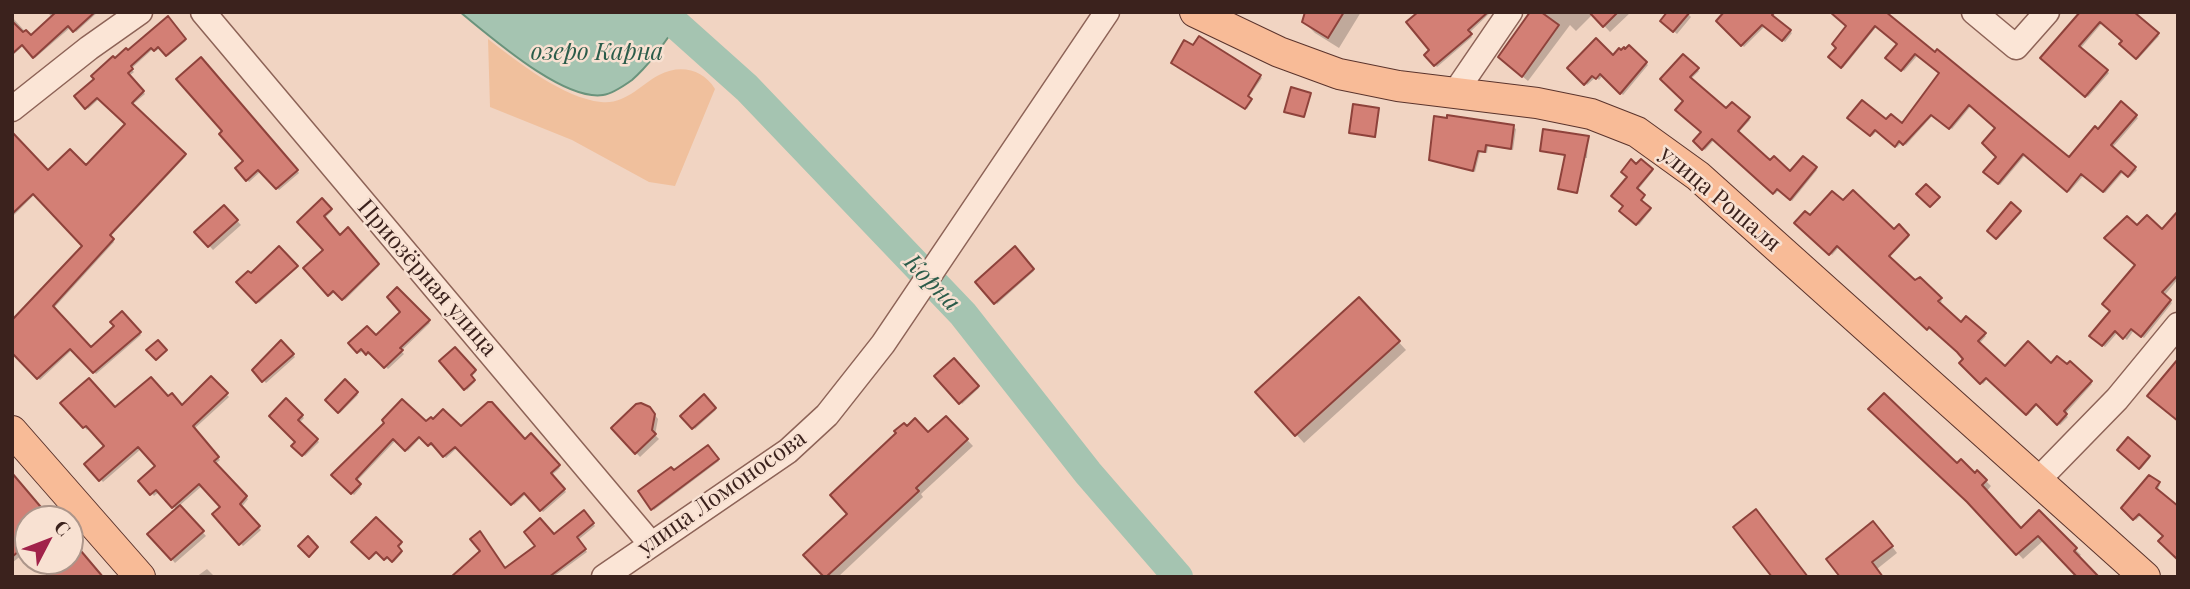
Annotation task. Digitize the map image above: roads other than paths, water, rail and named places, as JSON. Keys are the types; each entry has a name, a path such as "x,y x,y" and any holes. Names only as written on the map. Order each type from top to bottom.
{"main road":[{"name":"улица Рошаля","path":"1195,12 1279,52 1339,74 1454,94 1564,107 1616,122 1655,144 1698,176 2145,577"},
{"path":"12,431 140,577"}],"street":[{"path":"12,109 140,12"},
{"name":"Приозёрная улица","path":"203,12 651,544"},
{"name":"улица Ломоносова","path":"604,577 768,466 827,415 860,376 911,304 1107,12"},
{"path":"1454,94 1510,12"},
{"path":"1974,12 2016,47 2047,12"},
{"path":"2038,480 2116,400 2178,325"}],"water":[{"name":"озеро Карна","path":"460,12 686,12 640,73 622,87 603,95 587,94 548,78 508,51"}],"waterway":[{"name":"Корна","path":"662,12 747,88 963,314 1088,473 1178,577"}]}
